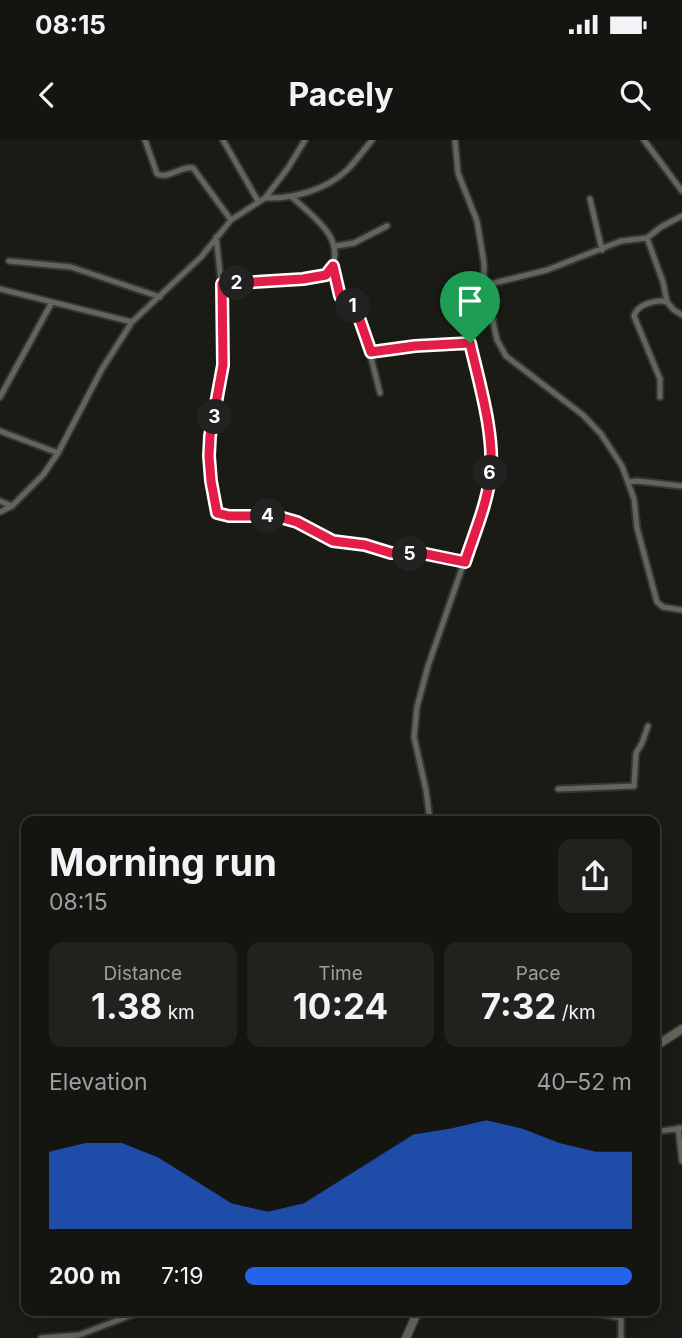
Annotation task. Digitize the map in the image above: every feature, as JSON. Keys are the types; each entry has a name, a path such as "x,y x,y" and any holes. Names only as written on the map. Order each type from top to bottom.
{"street":[{"path":"145,140 157,174 166,176 186,167 193,169 230,220"},
{"path":"223,140 261,200"},
{"path":"0,512 12,506 43,475 58,453 102,369 132,322 201,257 230,220 261,200 288,168 305,140"},
{"path":"261,200 292,197 339,177 372,140"},
{"path":"455,140 458,173 480,234 485,282 497,340 506,356 571,404 601,434 617,457 634,499 637,528 657,602 663,607 682,610"},
{"path":"644,140 682,191"},
{"path":"292,197 329,233 336,246 333,266 340,296 356,309 371,352 380,393"},
{"path":"590,199 602,250"},
{"path":"485,282 547,270 621,242 647,237 682,216"},
{"path":"336,246 354,243 387,226"},
{"path":"216,237 222,284 223,365 209,456 217,513 229,516 276,516 297,522 333,541 365,545 391,553 421,553 465,562"},
{"path":"647,237 667,302 682,315"},
{"path":"9,261 71,267 160,297"},
{"path":"222,284 303,279 326,275 333,266"},
{"path":"429,816 414,725 428,666 486,499 491,475 482,390 470,343 473,310 485,282"},
{"path":"0,289 132,322"},
{"path":"660,397 660,379 634,316 636,309 644,305 660,300 667,302"},
{"path":"0,397 51,302"},
{"path":"371,352 470,343"},
{"path":"0,431 58,453"},
{"path":"628,482 682,486"},
{"path":"0,501 12,506"},
{"path":"558,789 634,786 636,753 648,726"},
{"path":"660,1042 682,1029"},
{"path":"660,1131 680,1128 682,1161"},
{"path":"41,1338 79,1335 129,1316"},
{"path":"406,1338 416,1316"},
{"path":"611,1316 621,1318 621,1338"}],"route":[{"path":"333,266 340,296 356,309 361,318 371,352 470,343 482,390 491,475 465,562 421,553 391,553 380,548 333,541 297,522 276,516 229,516 217,513 209,456 211,427 223,365 222,284 303,279 326,275 333,266"}]}
